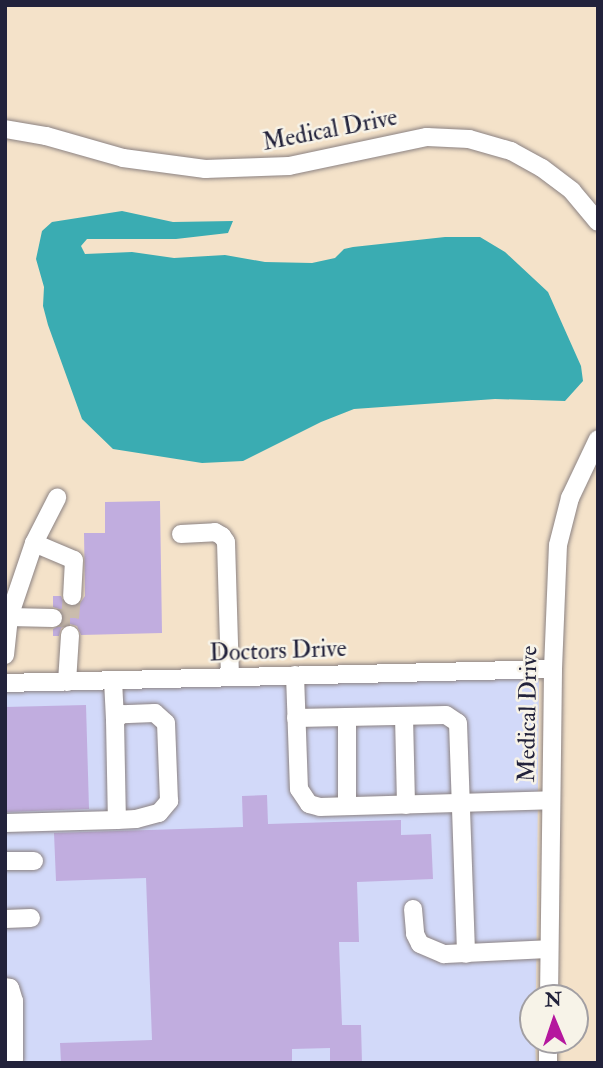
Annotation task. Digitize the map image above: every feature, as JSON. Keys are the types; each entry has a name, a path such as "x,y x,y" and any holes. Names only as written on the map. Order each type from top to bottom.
{"street":[{"name":"Medical Drive","path":"5,128 46,136 123,158 205,169 289,166 418,138 468,139 511,151 542,168 572,191 598,222"},
{"name":"Medical Drive","path":"549,984 553,669 558,545 570,498 598,439"},
{"path":"5,656 9,617 34,543 57,498"},
{"path":"181,534 215,532 226,542 230,677"},
{"path":"34,543 74,560 72,596"},
{"path":"9,617 53,618"},
{"path":"67,682 70,635"},
{"name":"Doctors Drive","path":"5,682 553,669"},
{"path":"295,675 299,789 302,798 309,804 320,807 551,800"},
{"path":"113,680 117,820"},
{"path":"5,824 136,819 159,813 169,801 166,723 155,713 122,713 115,720"},
{"path":"296,718 446,715 458,723 466,954"},
{"path":"404,716 406,804"},
{"path":"347,717 347,806"},
{"path":"5,861 34,860"},
{"path":"413,909 415,934 420,944 444,954 549,949"},
{"path":"5,919 31,918"},
{"path":"5,986 10,988 14,1001 14,1060"}],"shaded area":[{"path":"539,677 536,984 519,984 519,1054 536,1054 536,1063 5,1063 5,691"}],"water":[{"path":"122,211 173,222 233,221 228,233 176,239 87,239 81,246 85,254 132,252 174,258 225,255 265,262 312,263 335,258 344,249 353,247 445,237 480,237 505,252 548,292 581,366 583,381 565,401 495,399 354,409 321,422 243,461 202,463 113,449 82,419 48,325 43,306 44,287 36,259 42,231 52,222"}],"building":[{"path":"160,501 162,633 81,635 77,626 70,624 61,628 59,636 53,636 53,629 62,624 64,618 59,609 53,607 53,596 61,596 65,605 72,607 78,606 85,596 84,533 105,533 105,502"},
{"path":"86,705 89,809 5,812 5,707"},
{"path":"267,795 268,824 401,820 401,835 431,834 433,879 357,882 359,942 339,942 342,1025 361,1025 362,1063 330,1063 330,1048 292,1049 292,1063 61,1063 60,1043 152,1040 146,878 56,881 54,833 243,827 242,796"}],"tunnel":[{"path":"53,618 70,618 72,596"}]}
